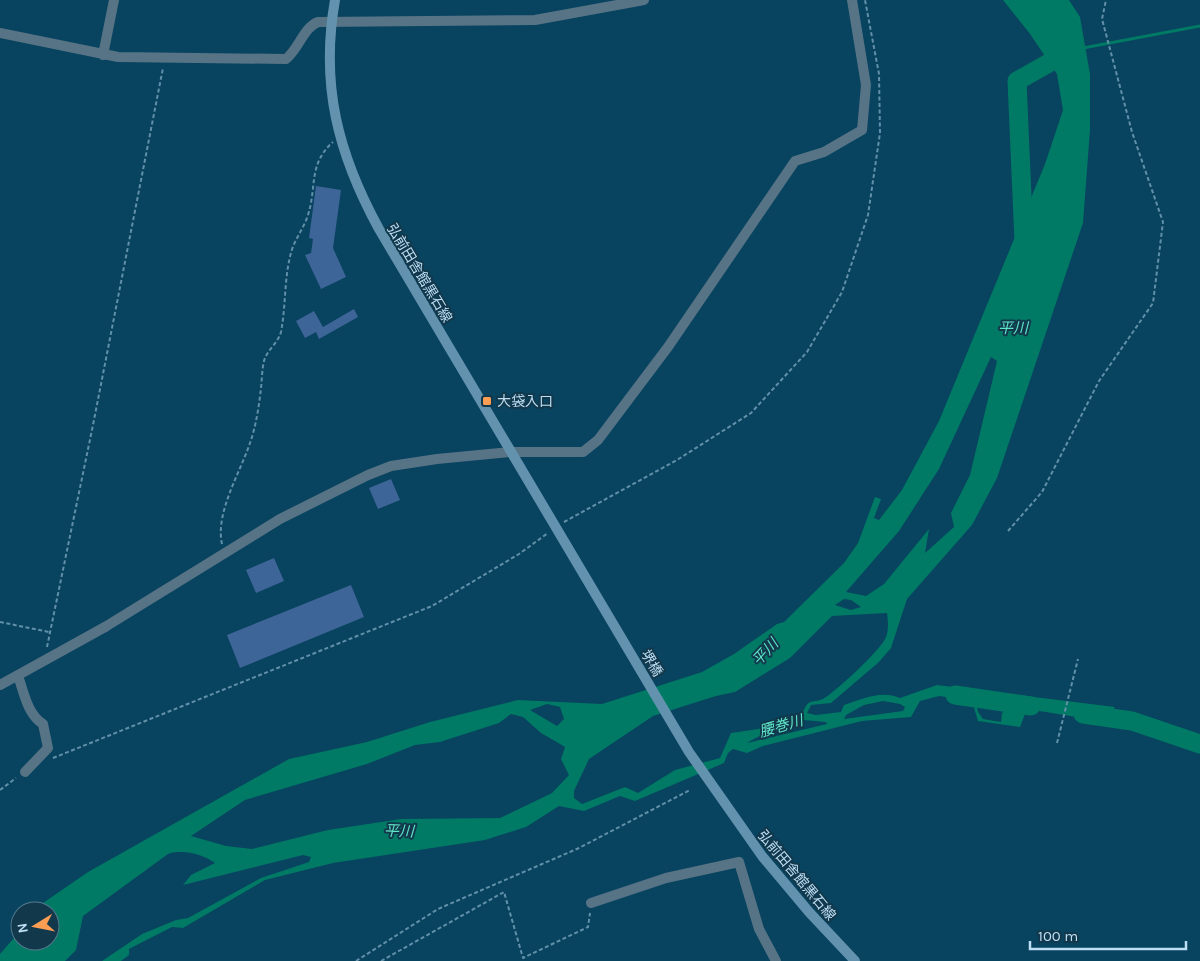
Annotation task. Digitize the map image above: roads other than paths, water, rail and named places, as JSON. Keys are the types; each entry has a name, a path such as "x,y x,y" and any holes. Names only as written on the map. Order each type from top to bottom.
{"main road":[{"name":"弘前田舎館黒石線","path":"335,0 331,22 330,72 340,136 347,162 359,192 378,229 558,531"},
{"name":"堺橋","path":"558,531 689,752 724,803"},
{"name":"弘前田舎館黒石線","path":"724,803 762,856 809,912 854,961"}],"street":[{"path":"103,55 114,0"},
{"path":"0,33 103,55 286,59 295,53 311,25 331,22 535,20 644,0"},
{"path":"0,685 18,676 44,658 105,627 280,519 368,475 391,466 512,452 583,452 598,440 668,346 795,161 824,152 862,130 866,85 852,0"},
{"path":"18,676 30,711 36,720 43,724 48,748 25,772"},
{"path":"590,903 666,878 739,862 760,929 776,961"}],"water":[{"path":"1003,0 1069,0 1080,17 1090,74 1090,130 1083,223 997,478 972,525 907,599 891,648 879,662 831,703 811,705 807,713 816,715 841,712 844,705 865,698 886,695 900,698 937,685 1115,707 1102,726 1089,719 1027,709 1020,727 978,721 972,701 939,696 920,701 911,717 862,721 763,746 747,753 733,749 728,753 724,763 635,801 620,796 584,811 559,806 526,827 485,840 333,863 265,880 183,928 172,927 129,949 129,955 121,961 102,961 142,934 176,920 188,918 261,878 309,862 311,857 303,855 183,885 191,875 215,863 205,857 192,853 168,854 83,916 76,950 65,961 0,961 0,954 10,942 10,951 60,951 60,901 46,901 88,872 289,759 367,742 430,722 518,700 602,704 702,672 734,654 777,624 784,622 844,563 858,543 875,497 881,499 874,518 879,520 902,490 939,421 1045,164 1063,110 1057,74 1030,34","holes":["991,357 997,361 970,475 951,513 954,527 925,553 929,529 884,584 866,596 846,592 899,531 939,469","844,599 851,600 861,607 851,610 835,605","887,613 887,634 883,643 859,669 832,693 821,700 806,705 801,717 758,729 731,733 720,758 675,770 638,793 625,787 582,804 574,798 574,791 589,759 653,716 735,692 790,658 832,616","983,696 1006,699 1010,706 1002,713 1001,722 983,719 978,712 976,702","883,701 900,704 905,707 903,711 844,719 846,715 864,705","547,704 560,707 564,719 557,726 530,710","511,714 523,717 541,733 565,747 561,759 569,775 552,793 500,818 401,819 328,830 252,849 226,846 191,836 245,800 367,764 415,745 440,742 499,723","803,720 826,722 827,724 747,743 760,736"]}],"waterway":[{"path":"1083,48 1200,26"},
{"name":"平川","path":"1024,242 1017,81 1070,51"},
{"name":"腰巻川","path":"955,695 1031,706"},
{"name":"腰巻川","path":"1083,714 1132,721 1200,744"}],"place":[{"name":"大袋入口","path":"487,401"}]}
